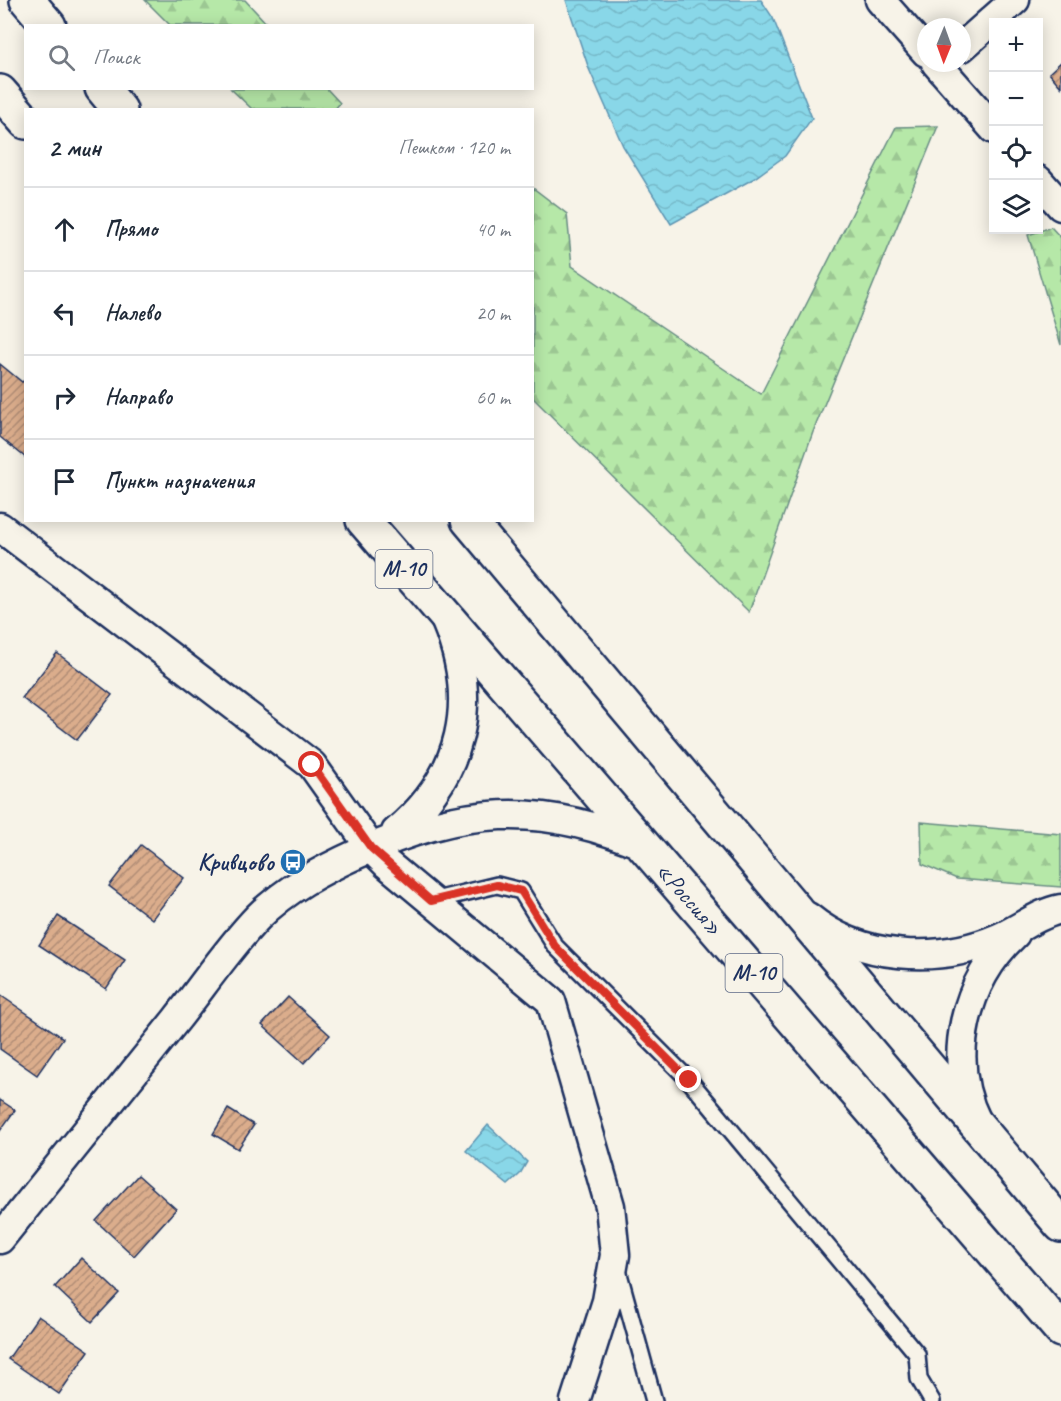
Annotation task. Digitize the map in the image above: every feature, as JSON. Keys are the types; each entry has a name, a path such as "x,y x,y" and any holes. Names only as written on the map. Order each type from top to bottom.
{"highway":[{"path":"27,0 46,24"},
{"path":"104,90 118,108"},
{"path":"0,92 24,120"},
{"name":"«Россия»","path":"365,522 1061,1330"},
{"path":"470,522 1061,1225"}],"street":[{"path":"880,0 917,40"},
{"path":"971,38 1015,0"},
{"path":"945,72 990,126"},
{"path":"1043,186 1061,206"},
{"path":"0,527 312,765 371,848 551,1001 610,1206 615,1255 607,1301 575,1401"},
{"path":"371,848 394,834 426,803 446,772 456,748 462,722 463,677 455,642 445,617"},
{"path":"0,1239 259,916 316,873 415,830 451,820 508,814 564,819 601,829 645,846"},
{"path":"793,904 812,920 847,940 878,950 903,954 951,953 983,944 1021,928 1050,911 1061,909"},
{"path":"983,1134 966,1092 962,1047 964,1024 970,1002 984,971 1004,944 1021,928"}],"lane":[{"path":"431,901 497,885 521,891 555,946 689,1080 917,1354 919,1379 932,1401"},
{"path":"615,1255 624,1299 654,1401"}],"green space":[{"path":"145,0 245,0 267,24 169,24"},
{"path":"232,90 328,90 340,103 336,108 251,108"},
{"path":"938,126 813,432 749,612 534,399 534,189 567,214 572,266 761,394 896,127"},
{"path":"1051,227 1061,238 1061,345 1028,235 1043,234 1043,230"},
{"path":"921,822 1061,834 1061,887 957,879 922,864"}],"water":[{"path":"566,0 761,0 773,18 812,118 785,156 753,179 671,224 623,146 589,69"},
{"path":"488,1125 527,1162 520,1174 508,1185 466,1151"}],"building":[{"path":"1061,62 1061,87 1049,73"},
{"path":"0,364 22,382 24,380 24,456 0,437"},
{"path":"57,653 112,695 77,740 22,698"},
{"path":"141,845 184,878 152,919 109,886"},
{"path":"58,916 125,960 106,989 39,945"},
{"path":"0,995 63,1038 37,1075 0,1049"},
{"path":"288,997 330,1035 304,1063 262,1025"},
{"path":"0,1100 15,1110 0,1131"},
{"path":"228,1109 254,1125 238,1149 213,1134"},
{"path":"138,1175 176,1209 134,1256 96,1221"},
{"path":"81,1258 119,1293 92,1322 55,1287"},
{"path":"38,1316 89,1351 59,1394 8,1359"}],"place":[{"name":"Кривцово","path":"293,862"}],"route":[{"path":"312,765 371,848 431,901 497,885 521,891 555,946 689,1080"}]}
